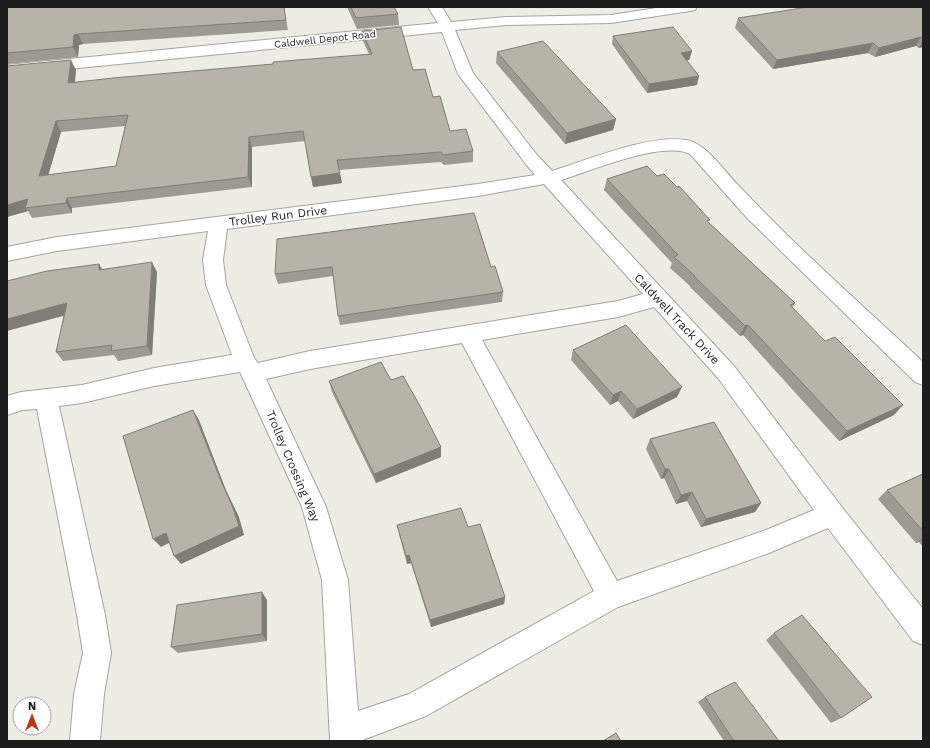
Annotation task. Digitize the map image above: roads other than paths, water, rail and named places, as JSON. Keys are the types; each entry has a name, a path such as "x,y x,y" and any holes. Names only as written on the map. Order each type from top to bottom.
{"street":[{"name":"Caldwell Track Drive","path":"435,7 447,26 456,53 466,74 528,155 726,372 832,514 923,630"},
{"name":"Caldwell Depot Road","path":"7,70 506,21 611,19 690,7"},
{"name":"Trolley Run Drive","path":"7,254 57,244 478,190 548,178 646,147 671,144 686,145 696,150 755,215 923,376"},
{"name":"Trolley Crossing Way","path":"218,224 213,260 216,285 249,367 314,508 335,580 343,738"},
{"path":"7,406 21,401 82,394 154,378 310,360 468,334 618,309 658,298"},
{"path":"468,334 611,596"},
{"path":"46,398 91,615 97,653 89,694 85,741"},
{"path":"343,738 416,706 611,596 769,541 832,514"}]}
